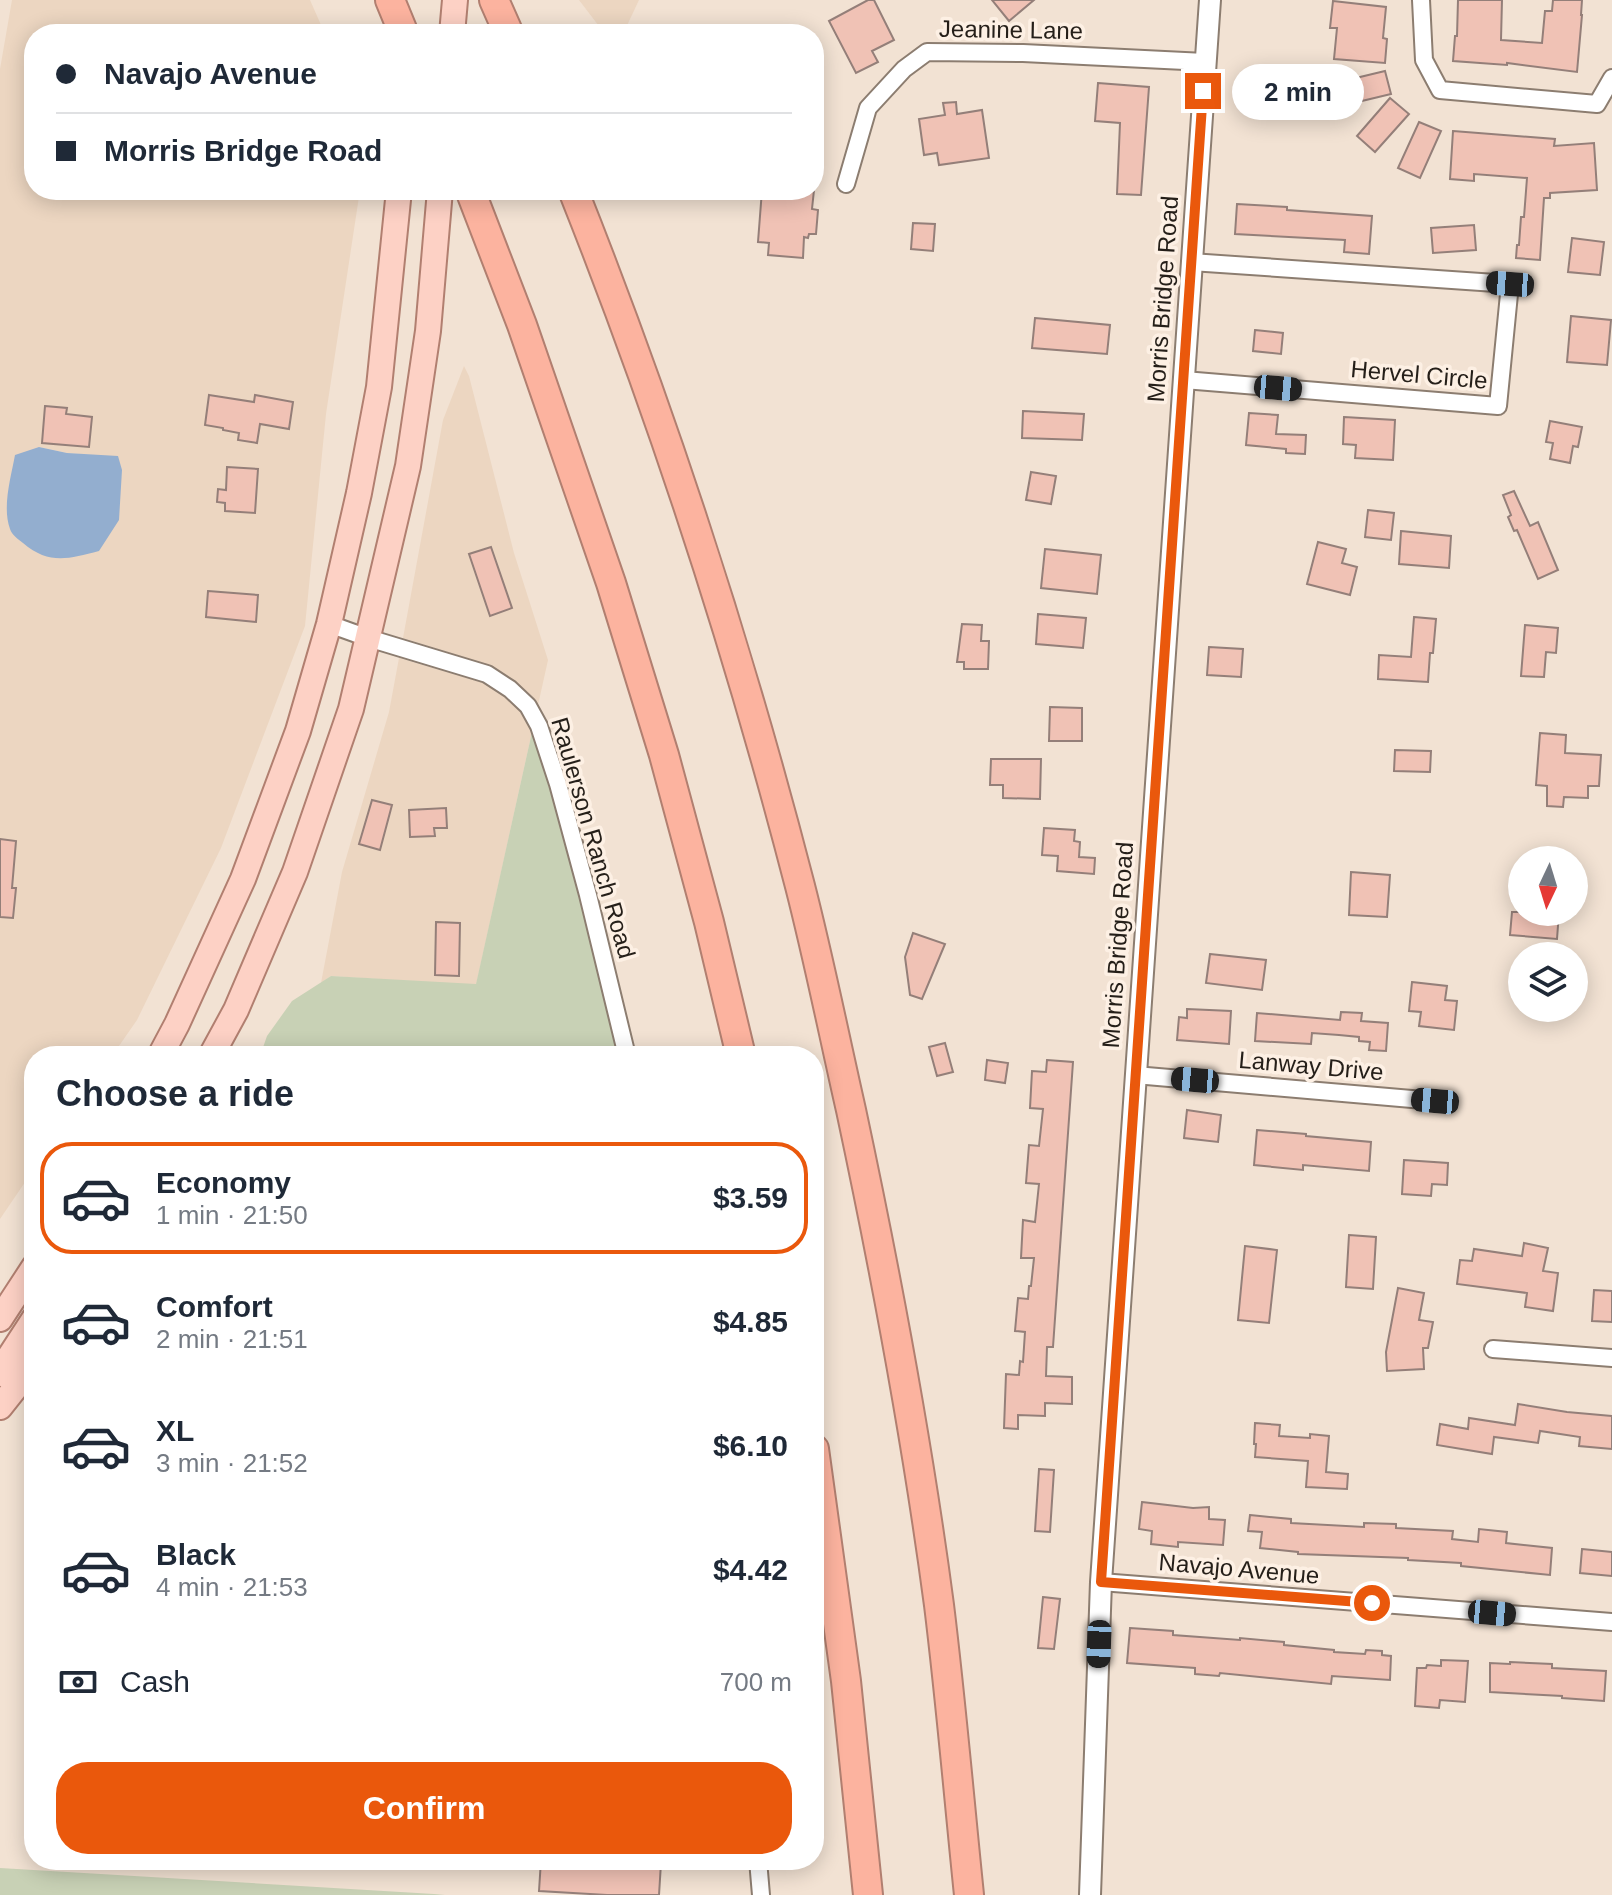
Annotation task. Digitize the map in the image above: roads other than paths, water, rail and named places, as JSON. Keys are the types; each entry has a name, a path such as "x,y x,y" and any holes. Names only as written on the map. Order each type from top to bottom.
{"highway":[{"path":"390,0 401,24"},
{"path":"494,0 505,24"},
{"path":"474,200 502,271 606,569 664,755 739,1046"},
{"path":"577,200 705,559 800,887 836,1041 878,1235 920,1476 938,1604 969,1895"},
{"path":"824,1522 846,1681 868,1895"}],"main road":[{"path":"405,24 406,0"},
{"path":"453,24 455,0"},
{"path":"165,1046 243,879 298,731 329,624 375,412 398,200"},
{"path":"216,1046 236,1010 295,872 351,709 408,466 418,410 430,316 439,200"},
{"path":"0,1319 24,1282"},
{"path":"19,1383 7,1376 6,1362 24,1334"},
{"path":"0,1407 24,1375"}],"street":[{"name":"Morris Bridge Road","path":"1090,1895 1101,1582 1210,0"},
{"path":"1421,0 1424,60 1440,90 1597,104 1612,78"},
{"name":"Jeanine Lane","path":"846,184 868,108 904,69 927,52 1035,53 1205,62"},
{"name":"Hervel Circle","path":"1184,380 1498,406 1510,284 1191,262"},
{"name":"Raulerson Ranch Road","path":"329,624 487,674 528,706 539,726 558,784 625,1046"},
{"name":"Lanway Drive","path":"1135,1075 1435,1101"},
{"path":"1493,1349 1612,1358"},
{"name":"Navajo Avenue","path":"1101,1582 1612,1622"},
{"path":"759,1870 761,1895"}],"water":[{"path":"39,447 67,453 118,456 122,470 119,520 99,551 68,558 41,555 11,531 7,502 15,455"}]}
